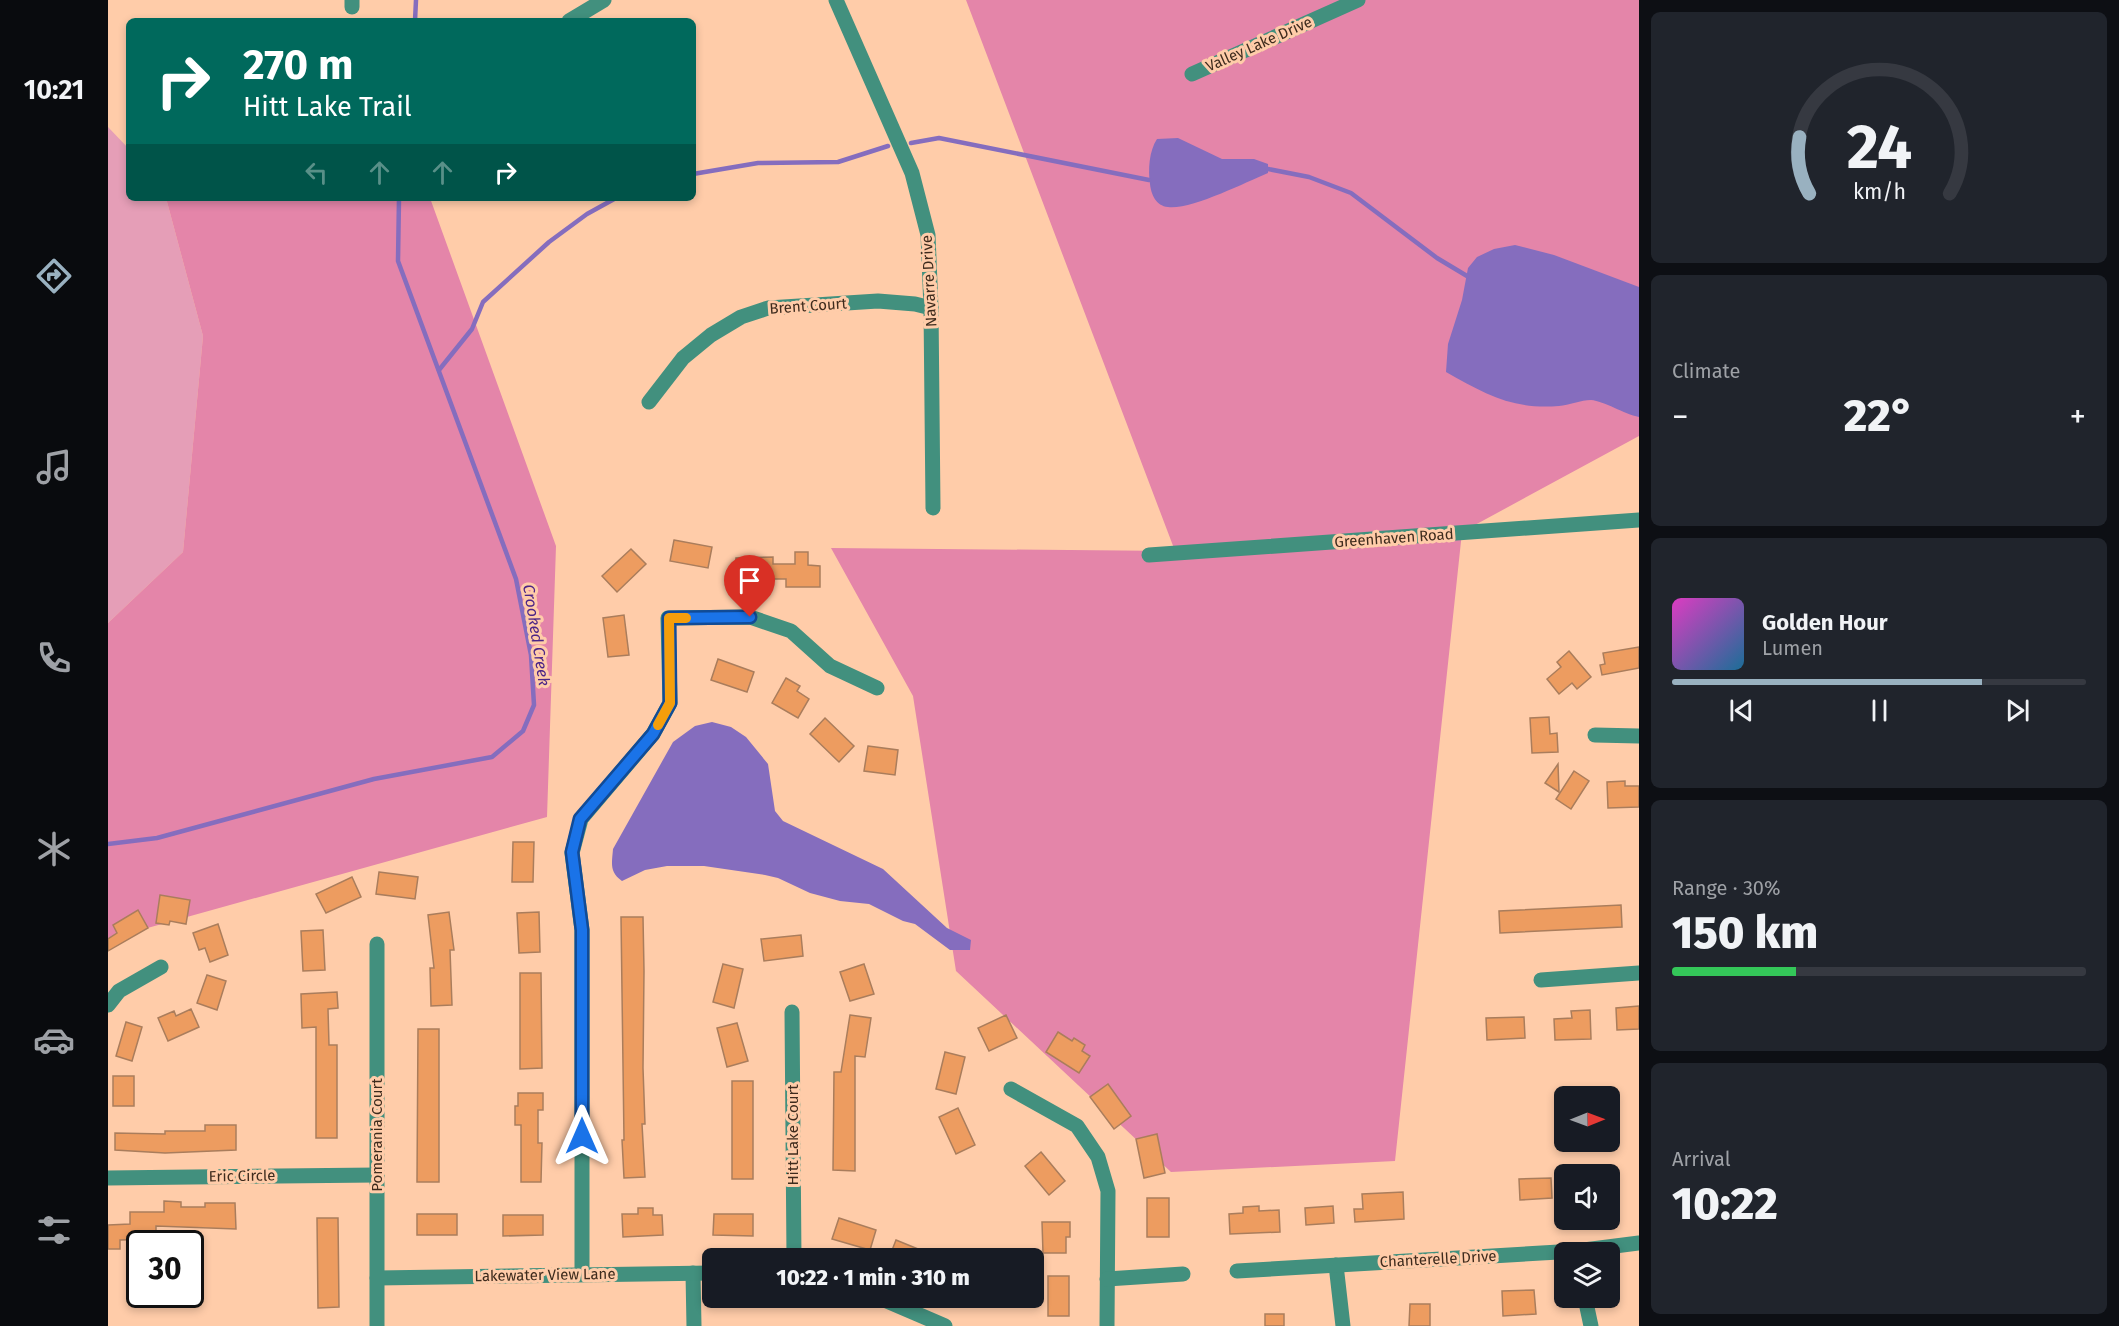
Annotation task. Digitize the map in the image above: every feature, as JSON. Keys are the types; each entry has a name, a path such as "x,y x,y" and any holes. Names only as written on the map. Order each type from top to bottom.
{"street":[{"path":"574,18 604,0"},
{"name":"Navarre Drive","path":"836,0 912,173 928,235 933,508"},
{"name":"Valley Lake Drive","path":"1192,74 1358,0"},
{"name":"Brent Court","path":"649,402 683,358 711,335 741,317 768,308 878,301 915,304 931,308"},
{"name":"Greenhaven Road","path":"1149,555 1639,520"},
{"path":"582,1274 582,930 572,852 580,819 653,734 670,703 669,618 750,617 760,620 791,631 830,666 876,688"},
{"path":"1595,735 1639,736"},
{"name":"Pomerania Court","path":"377,944 377,1326"},
{"path":"108,1005 119,991 161,967"},
{"path":"1540,980 1639,973"},
{"name":"Hitt Lake Court","path":"792,1012 794,1248"},
{"path":"1011,1089 1077,1126 1098,1157 1108,1191 1107,1326"},
{"name":"Eric Circle","path":"108,1178 377,1175"},
{"name":"Chanterelle Drive","path":"1620,1246 1639,1243"},
{"name":"Chanterelle Drive","path":"1237,1271 1554,1253"},
{"path":"1336,1265 1342,1326"},
{"path":"693,1273 694,1326"},
{"name":"Lakewater View Lane","path":"377,1278 702,1273"},
{"path":"1107,1279 1183,1274"},
{"path":"899,1308 925,1322 945,1326"},
{"path":"1588,1308 1591,1326"}],"shaded area":[{"path":"966,0 1639,0 1639,436 1462,532 1395,1161 1171,1172 956,971 913,696 831,548 1175,551"},
{"path":"108,127 126,146 126,201 167,201 203,336 183,552 108,623"},
{"path":"1178,138 1222,159 1254,159 1268,164 1268,173 1203,200 1178,207 1164,206 1157,202 1152,192 1149,173 1151,155 1157,139"},
{"path":"167,201 431,201 556,546 547,817 108,939 108,623 183,552 203,336"},
{"path":"1515,245 1554,255 1639,287 1639,417 1591,400 1543,407 1513,403 1474,387 1446,372 1448,344 1462,300 1468,268 1477,257 1494,249"},
{"path":"712,722 731,727 746,737 768,764 775,811 783,821 883,869 947,928 971,940 970,950 950,950 915,924 903,921 869,904 840,901 810,893 778,878 765,875 704,866 667,866 645,870 622,881 618,878 612,867 613,849 673,742 695,726"}],"building":[{"path":"674,540 712,547 708,568 670,561"},
{"path":"631,549 646,564 617,592 602,576"},
{"path":"795,552 808,552 808,565 820,566 820,587 786,587 786,579 735,579 736,558 773,557 773,564 795,564"},
{"path":"624,615 629,655 608,657 603,618"},
{"path":"1639,647 1639,668 1602,675 1600,665 1605,664 1603,653"},
{"path":"1569,651 1591,677 1577,689 1572,683 1559,694 1547,679 1561,667 1557,662"},
{"path":"718,659 754,672 747,692 711,680"},
{"path":"786,678 800,686 797,691 809,699 798,718 772,703"},
{"path":"1549,717 1550,734 1557,733 1558,752 1532,753 1530,718"},
{"path":"825,718 854,746 839,762 810,734"},
{"path":"868,746 898,750 895,775 864,771"},
{"path":"1558,764 1559,792 1545,783"},
{"path":"1574,771 1589,781 1571,809 1556,799"},
{"path":"1625,781 1625,786 1639,786 1639,807 1608,808 1607,782"},
{"path":"513,842 534,842 533,882 512,882"},
{"path":"379,872 418,877 415,899 376,894"},
{"path":"352,877 361,897 326,913 316,894"},
{"path":"160,895 190,900 186,924 170,921 169,925 156,923"},
{"path":"1621,905 1622,927 1500,933 1499,911"},
{"path":"138,910 148,928 108,951 108,939 117,933 113,925"},
{"path":"449,912 454,950 450,950 452,1005 431,1006 430,968 434,968 428,915"},
{"path":"539,912 540,952 519,953 517,913"},
{"path":"621,917 643,917 645,1124 642,1124 645,1177 624,1178"},
{"path":"218,924 228,955 210,962 205,948 199,950 193,933"},
{"path":"323,930 325,970 303,971 301,931"},
{"path":"801,935 803,956 764,961 761,939"},
{"path":"723,964 743,969 734,1008 713,1002"},
{"path":"864,964 874,994 850,1001 840,972"},
{"path":"520,973 541,973 542,1068 520,1069"},
{"path":"207,975 226,981 217,1010 197,1003"},
{"path":"337,992 338,1008 328,1009 329,1045 337,1045 337,1138 316,1138 316,1027 302,1028 301,994"},
{"path":"1639,1006 1639,1029 1617,1030 1616,1008"},
{"path":"191,1009 199,1027 168,1041 158,1018 174,1011 176,1016"},
{"path":"1590,1010 1591,1039 1555,1040 1554,1019 1572,1018 1571,1011"},
{"path":"850,1015 871,1018 865,1057 855,1056 855,1171 833,1170 834,1072 841,1072"},
{"path":"1006,1015 1017,1038 989,1051 978,1028"},
{"path":"1524,1017 1525,1038 1487,1040 1486,1018"},
{"path":"126,1022 142,1027 132,1061 116,1056"},
{"path":"737,1023 748,1061 727,1067 717,1028"},
{"path":"418,1029 439,1029 439,1182 417,1182"},
{"path":"1058,1032 1072,1041 1074,1038 1085,1045 1082,1051 1090,1056 1079,1073 1046,1052"},
{"path":"945,1052 965,1057 956,1094 936,1089"},
{"path":"113,1076 134,1076 134,1106 113,1106"},
{"path":"732,1081 753,1081 753,1179 732,1179"},
{"path":"1108,1084 1131,1116 1114,1129 1090,1097"},
{"path":"518,1093 543,1093 543,1110 538,1110 538,1143 542,1143 541,1182 521,1182 521,1125 515,1125"},
{"path":"958,1108 975,1145 956,1154 939,1117"},
{"path":"205,1125 236,1125 236,1150 165,1153 115,1150 115,1133 165,1134 165,1131 205,1131"},
{"path":"1157,1134 1165,1173 1144,1178 1136,1139"},
{"path":"1041,1152 1065,1181 1049,1195 1025,1166"},
{"path":"1551,1178 1552,1198 1520,1200 1519,1179"},
{"path":"1403,1192 1404,1219 1355,1222 1354,1209 1363,1209 1362,1194"},
{"path":"1147,1198 1169,1198 1169,1237 1147,1237"},
{"path":"164,1201 181,1202 181,1207 205,1207 205,1203 235,1203 236,1229 156,1226 156,1230 126,1230 126,1240 120,1240 120,1249 108,1249 108,1225 130,1224 130,1212 164,1212"},
{"path":"1259,1206 1259,1211 1279,1210 1280,1232 1230,1234 1229,1214 1243,1213 1243,1207"},
{"path":"1333,1206 1334,1223 1306,1225 1305,1208"},
{"path":"638,1208 653,1208 653,1215 662,1215 663,1235 623,1237 622,1214 638,1214"},
{"path":"417,1214 457,1214 457,1235 417,1235"},
{"path":"714,1214 753,1214 753,1236 713,1235"},
{"path":"503,1215 543,1215 543,1235 503,1236"},
{"path":"317,1218 338,1218 339,1307 318,1308"},
{"path":"839,1218 876,1230 871,1248 832,1239"},
{"path":"1042,1222 1070,1222 1070,1237 1066,1237 1066,1253 1044,1253"},
{"path":"896,1240 916,1248 893,1248"},
{"path":"1048,1276 1069,1276 1069,1316 1048,1316"},
{"path":"1534,1290 1536,1314 1503,1316 1502,1291"},
{"path":"1410,1304 1430,1304 1430,1326 1409,1326"},
{"path":"1265,1314 1284,1314 1284,1326 1265,1326"}],"waterway":[{"name":"Crooked Creek","path":"415,18 416,0"},
{"path":"911,143 939,138 1149,180"},
{"path":"696,173 758,163 838,162 888,146"},
{"path":"1268,169 1309,177 1351,193 1437,258 1467,276"},
{"name":"Crooked Creek","path":"108,844 157,838 374,779 492,757 523,731 534,705 531,655 516,579 398,261 399,201"},
{"path":"439,370 472,329 483,302 549,242 587,214 611,201"}],"slow traffic":[{"path":"658,725 670,703 669,618 686,618"}],"route":[{"path":"582,1136 582,930 572,852 580,819 653,734 670,703 669,618 750,617"}]}
